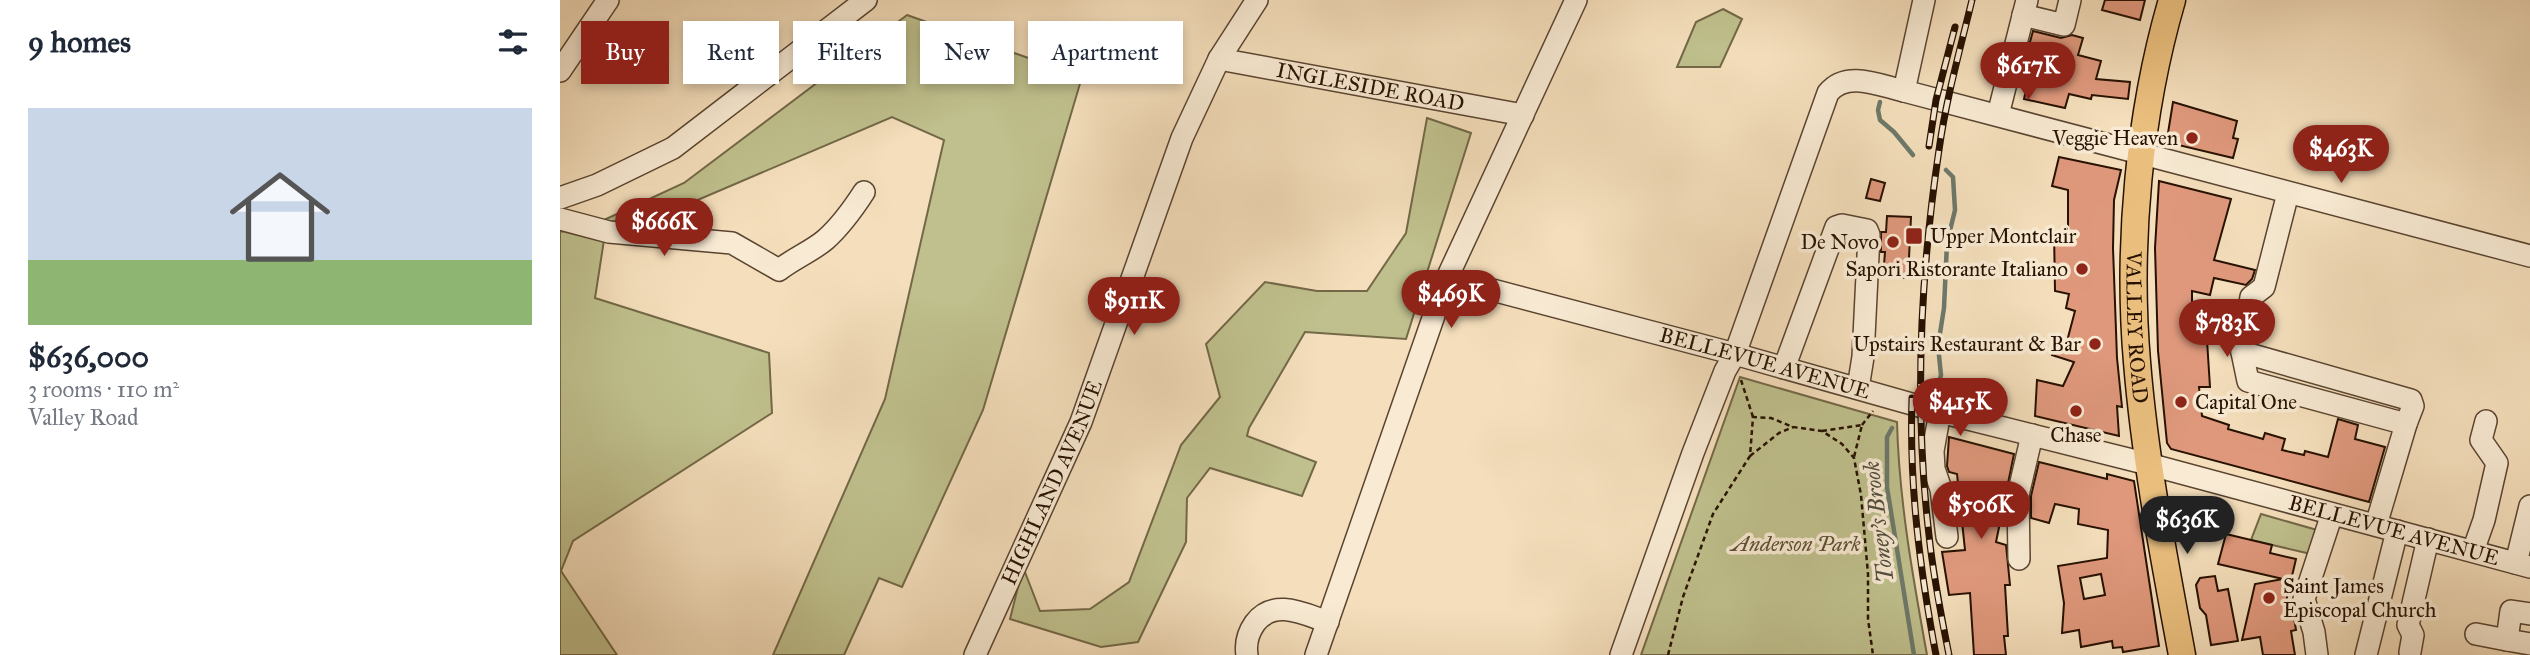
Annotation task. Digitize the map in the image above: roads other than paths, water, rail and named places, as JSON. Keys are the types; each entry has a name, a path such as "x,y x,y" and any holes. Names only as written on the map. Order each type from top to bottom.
{"main road":[{"name":"VALLEY ROAD","path":"2172,0 2159,47 2141,155 2135,262 2137,360 2148,464 2182,655"}],"street":[{"path":"560,71 608,0"},
{"path":"560,198 597,185 673,148 866,0"},
{"name":"HIGHLAND AVENUE","path":"975,655 1082,422 1182,138 1219,58 1257,0"},
{"path":"1316,655 1447,278 1576,0"},
{"path":"1904,91 1924,0"},
{"path":"1998,116 2025,8 2064,25 2070,0"},
{"name":"INGLESIDE ROAD","path":"1219,58 1522,115"},
{"path":"1621,655 1828,93 1834,85 1843,80 1859,80 1904,91 2530,257"},
{"path":"560,219 609,232 732,243 779,270 824,241 848,215 864,192"},
{"path":"2288,193 2264,287 2251,297 2242,352 2248,381 2406,424 2376,525"},
{"path":"1784,368 1836,227 1842,225 1867,230 1869,235 1863,357 1858,388"},
{"name":"BELLEVUE AVENUE","path":"1447,278 1730,363 1784,368 1940,412 2148,464 2523,565"},
{"path":"1940,412 1933,451 1934,469 1941,489 1947,537"},
{"path":"2473,551 2484,520 2497,463 2481,440 2486,421"},
{"path":"2019,559 2018,495 2032,435"},
{"path":"2523,565 2530,506"},
{"path":"2317,655 2314,632 2304,599 2332,514"},
{"path":"2366,655 2397,531"},
{"path":"2410,652 2413,635 2408,625 2428,539"},
{"path":"1247,655 1246,640 1251,629 1268,611 1277,608 1289,610 1328,622"},
{"path":"2507,640 2511,611 2530,614"},
{"path":"2476,634 2530,644"}],"waterway":[{"name":"Toney's Brook","path":"1880,102 1880,120 1913,155"},
{"name":"Toney's Brook","path":"1938,386 1941,375 1938,346 1944,308 1947,243 1955,210 1953,177 1946,170"},
{"name":"Toney's Brook","path":"1892,428 1887,437 1887,487 1914,655"}],"railway":[{"path":"1949,655 1933,565 1924,487 1921,342 1927,246 1939,150 1949,93 1972,0"},
{"path":"1929,146 1936,100 1955,27"},
{"path":"1912,398 1912,463 1917,527 1936,655"}],"place":[{"name":"Veggie Heaven","path":"2192,138"},
{"name":"Upper Montclair","path":"1914,236"},
{"name":"De Novo","path":"1893,242"},
{"name":"Sapori Ristorante Italiano","path":"2082,269"},
{"name":"Upstairs Restaurant & Bar","path":"2095,344"},
{"name":"Capital One","path":"2181,402"},
{"name":"Chase","path":"2076,411"},
{"name":"Saint James Episcopal Church","path":"2269,598"}],"park label":[{"name":"Anderson Park","path":"1796,544"}]}
